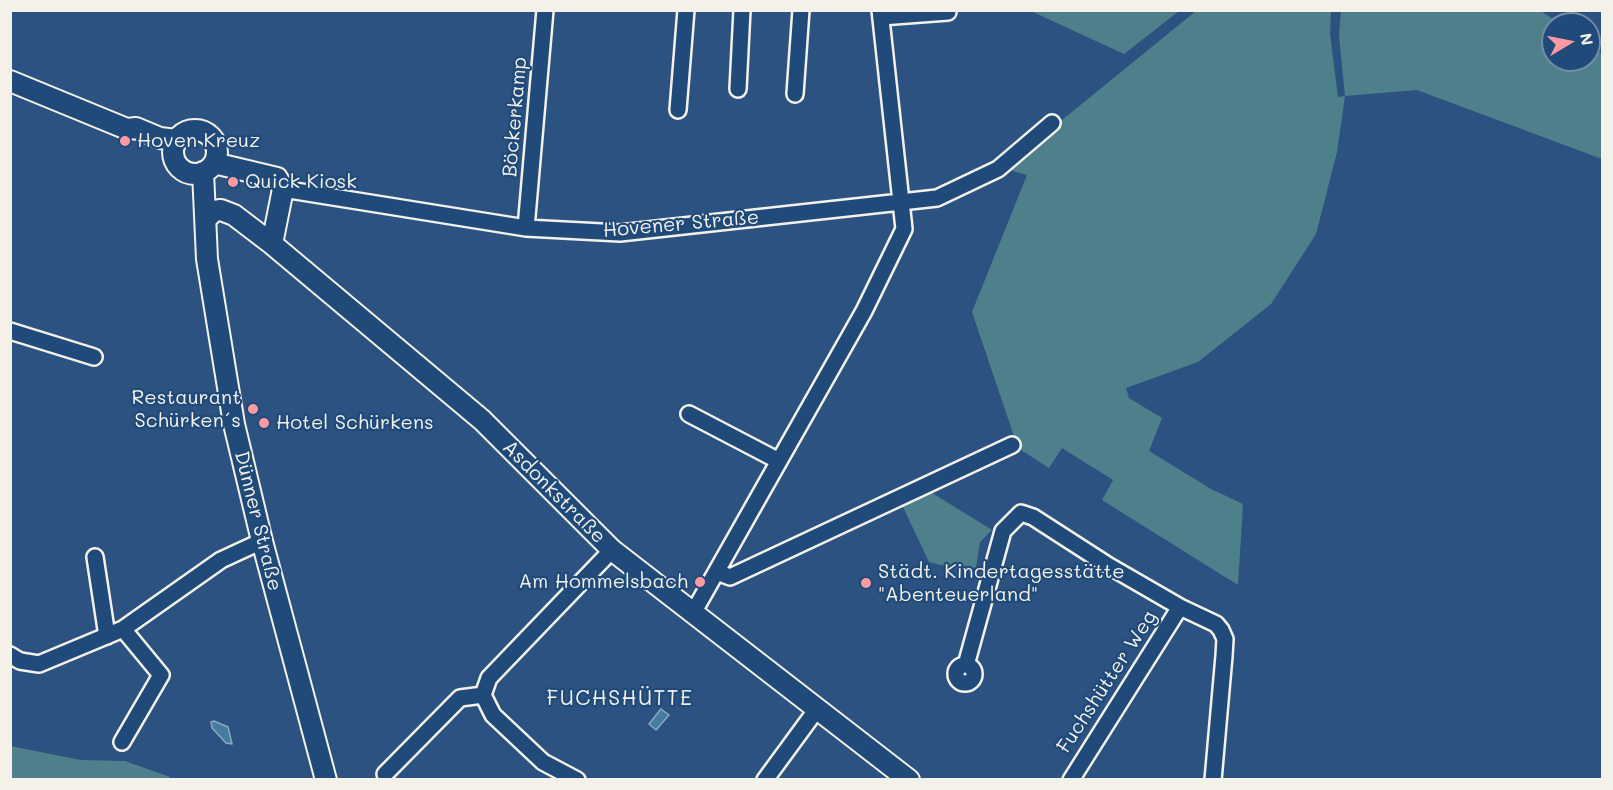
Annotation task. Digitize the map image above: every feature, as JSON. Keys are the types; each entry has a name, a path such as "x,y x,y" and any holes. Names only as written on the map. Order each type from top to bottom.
{"street":[{"name":"Böckerkamp","path":"526,228 545,10"},
{"path":"678,110 686,10"},
{"path":"738,89 742,10"},
{"path":"795,93 801,10"},
{"path":"693,612 864,311 904,229 881,14 948,12"},
{"path":"10,81 127,129 132,139 175,147"},
{"name":"Hovener Straße","path":"207,165 261,172 277,178 283,189 526,228 620,233 937,198 998,169 1052,123"},
{"path":"191,130 204,131 216,143 207,165 176,164 175,147 191,130"},
{"name":"Dünner Straße","path":"207,165 207,259 234,424 262,541 326,780"},
{"name":"Dünner Straße","path":"207,165 196,233 207,259"},
{"path":"272,244 283,189"},
{"name":"Asdonkstraße","path":"206,219 214,211 221,210 234,215 272,244 482,420 612,550 909,780"},
{"path":"10,331 94,357"},
{"path":"689,414 779,460"},
{"path":"717,572 730,577 1012,445"},
{"path":"966,664 1003,531 1021,513 1033,517 1179,607 1216,624 1224,639 1213,780"},
{"path":"10,655 21,661 39,664 123,629 221,560 262,541"},
{"path":"577,780 543,762 493,715 483,695 489,678 612,550"},
{"path":"95,557 107,636"},
{"name":"Fuchshütter Weg","path":"1071,780 1162,639 1179,607"},
{"path":"122,742 161,675 123,629"},
{"path":"386,774 460,698 483,695"},
{"path":"765,780 817,709"}],"green space":[{"path":"1031,11 1179,11 1124,54"},
{"path":"1196,11 1331,11 1330,34 1338,97 1345,96 1337,152 1316,234 1271,304 1198,362 1126,388 1129,398 1162,418 1149,451 1211,489 1243,504 1238,585 1102,500 1113,480 1062,448 1049,468 1018,448 972,312 1027,175 1003,168"},
{"path":"1341,11 1541,11 1541,72 1601,72 1602,54 1602,159 1417,90 1345,96 1339,35"},
{"path":"929,491 992,530 980,542 975,573 929,562 902,505"},
{"path":"10,746 81,760 125,761 170,777 169,779 11,779"}],"water":[{"path":"661,709 669,715 656,730 649,724"},
{"path":"214,721 228,727 232,744 226,743 212,728 211,722"}],"place":[{"name":"Hoven Kreuz","path":"125,141"},
{"name":"Quick Kiosk","path":"233,182"},
{"name":"Restaurant Schürken´s","path":"253,409"},
{"name":"Hotel Schürkens","path":"264,423"},
{"name":"Am Hommelsbach","path":"700,582"},
{"name":"Städt. Kindertagesstätte \"Abenteuerland\"","path":"866,583"}],"district":[{"name":"FUCHSHÜTTE","path":"620,699"}]}
